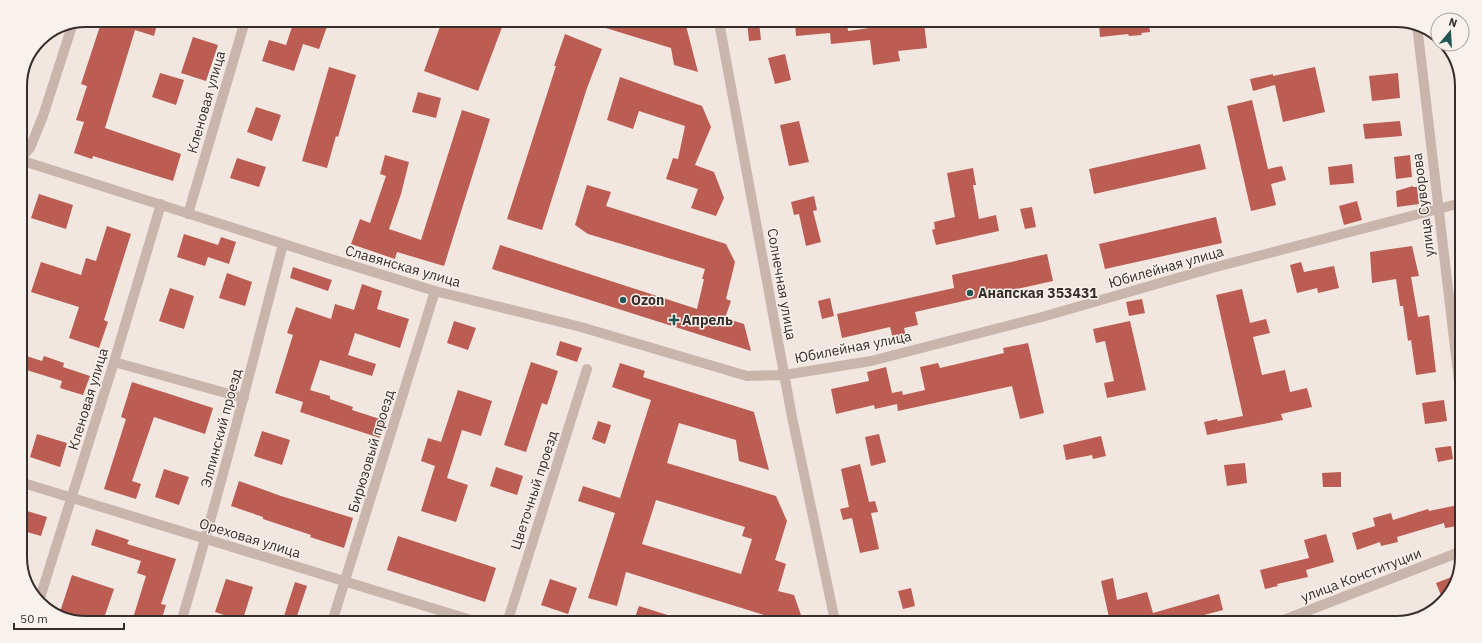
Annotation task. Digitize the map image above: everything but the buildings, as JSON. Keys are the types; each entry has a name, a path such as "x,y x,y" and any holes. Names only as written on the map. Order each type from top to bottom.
{"street":[{"name":"Кленовая улица","path":"188,214 243,27"},
{"name":"Солнечная улица","path":"720,27 784,375 834,616"},
{"path":"27,151 30,148 43,116 71,29"},
{"name":"улица Суворова","path":"1418,31 1455,349"},
{"name":"Славянская улица","path":"27,161 283,244 435,290 581,326 747,376 784,375"},
{"name":"Кленовая улица","path":"41,595 162,204"},
{"name":"Юбилейная улица","path":"784,375 871,361 1042,317 1212,268 1455,204"},
{"name":"Эллинский проезд","path":"183,616 206,539 283,244"},
{"name":"Бирюзовый проезд","path":"334,616 435,290"},
{"path":"114,362 244,398"},
{"name":"Цветочный проезд","path":"509,616 587,369"},
{"name":"Ореховая улица","path":"27,484 458,616"},
{"name":"улица Конституции","path":"1294,616 1455,554"}],"place":[{"name":"Анапская 353431","path":"970,293"},
{"name":"Ozon","path":"623,300"},
{"name":"Апрель","path":"674,320"}]}
